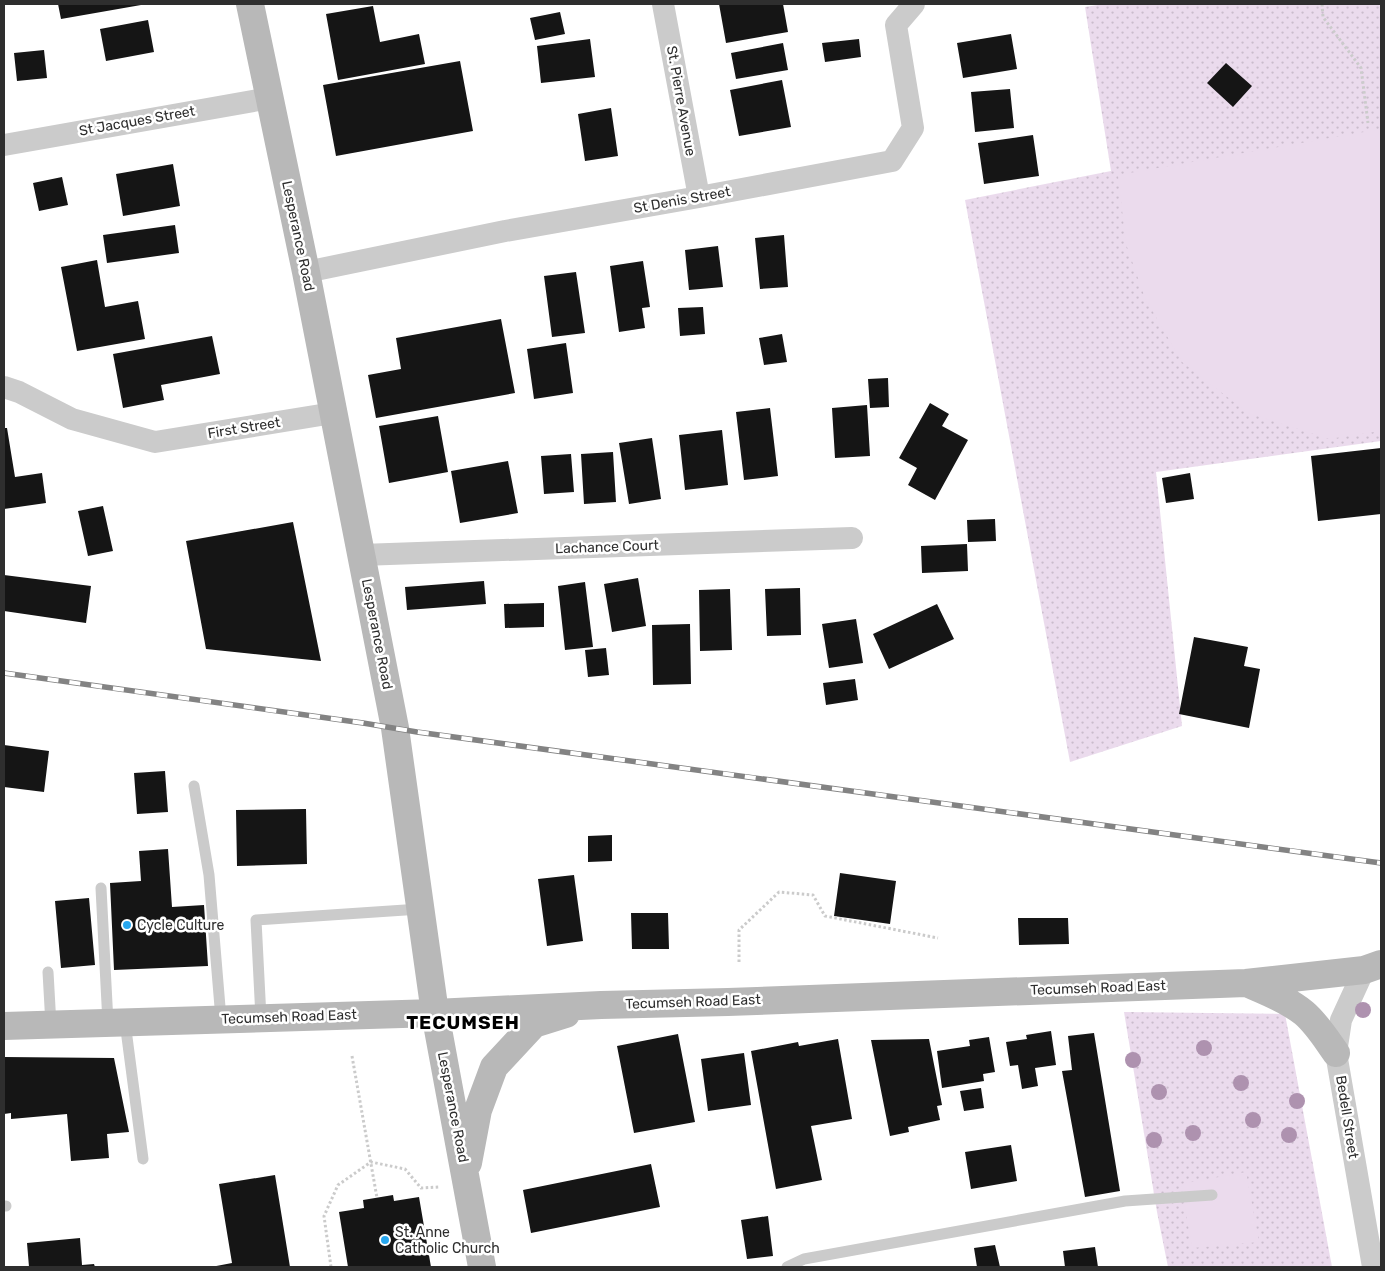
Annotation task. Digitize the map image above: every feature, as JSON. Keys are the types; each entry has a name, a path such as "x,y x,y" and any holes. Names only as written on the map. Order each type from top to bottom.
{"main road":[{"name":"Lesperance Road","path":"250,4 306,272 395,728 435,1013 482,1267"},
{"name":"Tecumseh Road East","path":"4,1026 435,1013 601,1005 1246,983 1373,967"},
{"path":"1246,983 1288,1002 1304,1013 1315,1024 1336,1053"},
{"path":"465,1176 478,1110 494,1067 534,1024 601,1005"}],"street":[{"name":"St. Pierre Avenue","path":"663,4 698,198"},
{"name":"St Denis Street","path":"306,272 505,231 698,198 892,161 913,128 896,25 914,4"},
{"name":"St Jacques Street","path":"4,145 270,98"},
{"name":"First Street","path":"4,387 20,392 72,420 155,442 333,413"},
{"name":"Lachance Court","path":"361,555 852,538"},
{"name":"Bedell Street","path":"1373,967 1340,1020 1336,1053 1373,1267"}],"lane":[{"path":"194,786 209,876 221,1019"},
{"path":"101,888 117,1022 143,1159"},
{"path":"261,1018 256,920 420,909"},
{"path":"48,972 51,1025"},
{"path":"786,1267 804,1259 1116,1203 1212,1195"}],"path":[{"path":"1322,4 1323,17 1361,68 1368,123"},
{"path":"739,962 739,930 779,892 813,896 825,916 938,938"},
{"path":"352,1056 377,1198"},
{"path":"330,1267 324,1216 338,1185 370,1162 405,1169 422,1188 438,1186"}],"shaded area":[{"path":"1104,4 1381,4 1381,441 1156,472 1182,726 1070,762 965,200 1111,171 1085,7"},
{"path":"1381,129 1381,431 1329,439 1248,413 1182,362 1145,298 1126,244 1118,175"},
{"path":"1124,1012 1285,1014 1332,1267 1168,1267"},
{"path":"1246,1172 1259,1242 1192,1248 1181,1184"}],"building":[{"path":"58,4 141,4 141,5 61,19"},
{"path":"719,4 783,4 788,32 726,43"},
{"path":"373,6 380,42 419,34 425,64 338,80 326,14"},
{"path":"560,12 565,34 535,40 530,18"},
{"path":"148,20 154,52 106,61 100,29"},
{"path":"1011,34 1017,69 963,78 957,43"},
{"path":"590,39 595,77 541,83 537,46"},
{"path":"859,39 861,57 825,62 822,43"},
{"path":"783,43 788,70 736,79 731,53"},
{"path":"44,50 47,78 17,81 14,53"},
{"path":"460,61 473,131 336,156 323,85"},
{"path":"1226,63 1252,86 1233,107 1207,83"},
{"path":"782,80 791,127 739,136 730,90"},
{"path":"1010,89 1014,128 975,132 971,92"},
{"path":"611,108 618,156 585,161 578,114"},
{"path":"1033,135 1039,176 984,184 978,143"},
{"path":"173,164 180,206 123,216 116,174"},
{"path":"62,177 68,205 39,211 33,183"},
{"path":"175,225 179,253 107,263 103,235"},
{"path":"784,235 788,287 760,289 755,238"},
{"path":"718,246 723,287 689,290 685,250"},
{"path":"97,260 105,307 138,301 145,339 77,351 61,267"},
{"path":"643,261 650,307 642,308 645,328 619,332 610,266"},
{"path":"576,272 585,333 552,337 544,276"},
{"path":"703,307 705,334 680,336 678,308"},
{"path":"501,319 515,393 376,418 368,375 401,369 396,338"},
{"path":"782,334 787,362 764,365 759,338"},
{"path":"212,336 220,374 161,385 164,400 123,408 113,354"},
{"path":"566,343 573,393 534,399 527,349"},
{"path":"888,378 889,407 870,408 868,379"},
{"path":"930,403 949,414 942,426 968,440 935,500 908,485 917,468 899,458"},
{"path":"867,405 870,456 835,458 832,408"},
{"path":"770,408 778,476 744,480 736,412"},
{"path":"438,416 448,472 389,483 379,426"},
{"path":"4,428 7,428 15,477 42,473 46,503 4,509"},
{"path":"722,430 728,485 685,490 679,435"},
{"path":"652,438 661,499 629,504 619,443"},
{"path":"1381,448 1381,514 1318,521 1311,456"},
{"path":"613,452 616,502 584,504 581,454"},
{"path":"571,454 574,492 544,494 541,456"},
{"path":"508,461 518,513 460,523 451,471"},
{"path":"1190,473 1194,499 1166,503 1162,478"},
{"path":"103,506 113,551 88,556 78,511"},
{"path":"995,519 996,541 968,542 967,520"},
{"path":"293,522 321,661 206,649 186,541"},
{"path":"967,544 968,571 922,573 921,546"},
{"path":"4,575 91,586 86,623 4,611"},
{"path":"638,578 646,626 612,632 604,584"},
{"path":"484,581 486,604 407,610 405,587"},
{"path":"585,582 593,647 565,650 558,586"},
{"path":"800,588 801,635 767,636 765,589"},
{"path":"730,589 732,650 700,651 699,590"},
{"path":"544,603 544,627 505,628 504,604"},
{"path":"937,604 954,639 889,669 873,634"},
{"path":"856,619 863,663 829,668 822,624"},
{"path":"690,624 691,684 653,685 652,625"},
{"path":"1194,637 1248,647 1244,666 1260,669 1249,728 1179,714"},
{"path":"606,648 609,675 588,677 585,650"},
{"path":"855,679 858,700 826,705 823,683"},
{"path":"4,745 49,751 44,792 4,787"},
{"path":"165,771 168,812 137,814 134,773"},
{"path":"306,809 307,864 237,866 236,810"},
{"path":"612,835 612,861 588,862 588,836"},
{"path":"168,849 172,907 204,905 208,966 114,970 110,883 141,881 139,851"},
{"path":"840,873 896,881 890,924 834,916"},
{"path":"574,875 583,941 547,946 538,879"},
{"path":"89,898 95,965 61,968 55,901"},
{"path":"631,913 668,913 669,949 632,949"},
{"path":"1018,918 1068,918 1069,944 1019,945"},
{"path":"1051,1031 1056,1065 1035,1068 1038,1086 1022,1089 1018,1065 1010,1066 1006,1042 1027,1039 1026,1035"},
{"path":"1094,1033 1120,1191 1085,1197 1062,1071 1072,1070 1068,1036"},
{"path":"678,1034 695,1122 634,1133 617,1046"},
{"path":"989,1037 995,1072 983,1074 984,1081 942,1088 937,1051 970,1046 969,1040"},
{"path":"838,1039 852,1119 811,1126 822,1180 776,1189 751,1051 798,1042 799,1046"},
{"path":"929,1039 942,1105 937,1106 940,1120 908,1127 909,1132 890,1136 871,1040"},
{"path":"744,1053 751,1105 708,1111 701,1059"},
{"path":"4,1057 114,1058 129,1132 107,1134 109,1158 71,1161 67,1114 11,1119 11,1113 4,1114"},
{"path":"981,1088 984,1108 964,1111 960,1091"},
{"path":"1011,1145 1017,1181 971,1189 965,1152"},
{"path":"651,1164 660,1207 531,1233 523,1190"},
{"path":"275,1175 290,1267 211,1267 232,1263 219,1184"},
{"name":"St. Anne Catholic Church","path":"393,1195 394,1201 419,1197 431,1267 348,1267 339,1212 364,1208 363,1200"},
{"path":"768,1216 773,1256 747,1259 741,1220"},
{"path":"80,1238 82,1265 94,1264 95,1267 29,1267 27,1243"},
{"path":"995,1245 1000,1267 977,1267 974,1248"},
{"path":"1095,1247 1098,1267 1065,1267 1063,1251"}],"railway":[{"path":"4,673 417,732 1381,863"}],"place":[{"name":"Cycle Culture","path":"127,925"},
{"name":"St. Anne Catholic Church","path":"385,1240"}],"district":[{"name":"TECUMSEH","path":"463,1022"}]}
